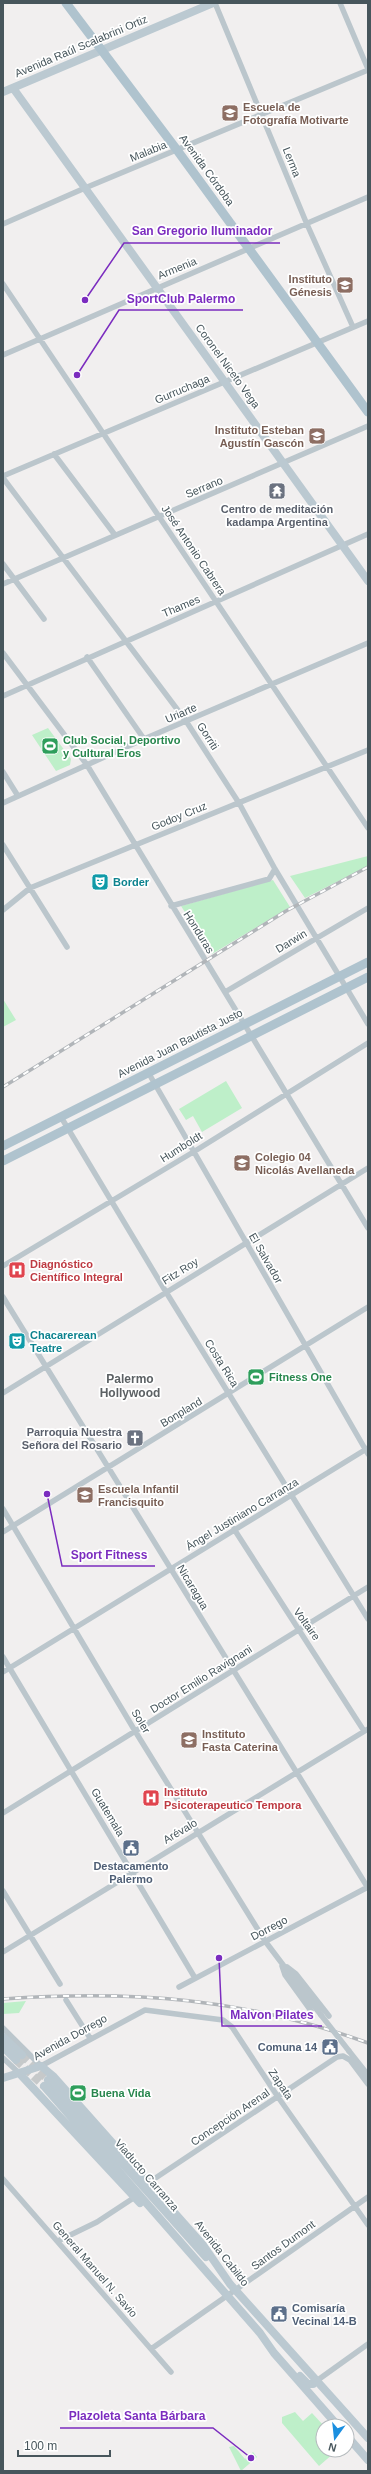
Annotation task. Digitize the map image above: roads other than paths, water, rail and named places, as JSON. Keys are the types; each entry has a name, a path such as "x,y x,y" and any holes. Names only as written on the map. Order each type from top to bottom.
{"main road":[{"name":"Avenida Córdoba","path":"66,3 177,150 368,412"},
{"name":"Avenida Raúl Scalabrini Ortiz","path":"3,92 214,3"},
{"name":"Coronel Niceto Vega","path":"13,88 285,463 368,581"},
{"name":"Avenida Juan Bautista Justo","path":"3,1146 368,962"},
{"path":"3,1160 252,1037 368,977"},
{"path":"3,2037 19,2058 3,2048"},
{"name":"Avenida Dorrego","path":"3,2078 41,2066"},
{"name":"Avenida Cabildo","path":"41,2066 88,2114 202,2245 236,2291 315,2382 368,2438"},
{"name":"Avenida Cabildo","path":"19,2073 135,2197 180,2249 221,2289 331,2418"},
{"name":"Viaducto Carranza","path":"221,2289 46,2083 230,2284"},
{"path":"260,2333 304,2381 315,2382"},
{"path":"355,2445 368,2460"}],"street":[{"name":"Lerma","path":"214,3 306,222 353,327"},
{"path":"340,3 368,70"},
{"name":"Malabia","path":"3,224 85,188 368,70"},
{"name":"Armenia","path":"3,355 156,287 249,249 306,222 368,197"},
{"name":"José Antonio Cabrera","path":"3,284 272,685 329,767 368,828"},
{"name":"Gurruchaga","path":"3,477 102,433 319,343 368,321"},
{"name":"Serrano","path":"3,584 368,426"},
{"path":"54,454 115,535"},
{"name":"Gorriti","path":"3,477 186,721 238,803 338,977 368,1024"},
{"name":"Thames","path":"3,696 87,657 368,534"},
{"path":"3,564 44,619"},
{"name":"Uriarte","path":"3,803 144,739 368,643"},
{"name":"Honduras","path":"3,653 87,765 171,906 368,1228"},
{"path":"87,657 144,739"},
{"name":"Godoy Cruz","path":"3,910 30,888 368,750"},
{"path":"3,772 18,796"},
{"path":"3,845 67,947"},
{"path":"171,906 269,879 275,869"},
{"name":"Darwin","path":"225,992 368,908"},
{"name":"Humboldt","path":"3,1266 195,1151 368,1043"},
{"name":"El Salvador","path":"148,1072 195,1151 305,1346 367,1450"},
{"name":"Costa Rica","path":"61,1117 66,1129 368,1619"},
{"name":"Fitz Roy","path":"3,1393 368,1168"},
{"name":"Nicaragua","path":"3,1296 109,1466 232,1671 297,1772 368,1888"},
{"name":"Bonpland","path":"3,1532 368,1307"},
{"name":"Ángel Justiniano Carranza","path":"3,1672 234,1529 367,1450"},
{"name":"Soler","path":"3,1509 135,1731 265,1941 280,1962"},
{"name":"Voltaire","path":"234,1529 299,1631 366,1730"},
{"name":"Doctor Emilio Ravignani","path":"3,1812 71,1769 299,1631 368,1587"},
{"name":"Guatemala","path":"3,1657 195,1978"},
{"name":"Arévalo","path":"3,1952 366,1730"},
{"name":"Dorrego","path":"179,1987 368,1888"},
{"path":"3,1892 60,1984"},
{"path":"280,1962 296,1974 329,2016"},
{"path":"280,1962 285,1975 311,2011"},
{"path":"280,1962 368,2075"},
{"path":"66,2000 90,2038"},
{"name":"Avenida Dorrego","path":"41,2066 90,2038 145,2010"},
{"name":"Zapata","path":"145,2010 223,2020 232,2027 278,2097 368,2225"},
{"path":"3,2028 41,2066"},
{"name":"Concepción Arenal","path":"148,2183 337,2057 343,2056 350,2060 368,2084"},
{"path":"3,2058 19,2073"},
{"name":"General Manuel N. Savio","path":"3,2179 171,2372"},
{"path":"58,2241 97,2222 135,2197"},
{"name":"Santos Dumont","path":"151,2349 228,2297 368,2197"},
{"path":"315,2382 368,2344"}],"tunnel":[{"path":"22,2055 48,2080"},
{"path":"16,2060 44,2086"}],"railway":[{"path":"3,1087 286,911 368,867"},
{"path":"3,1999 51,1996 98,1996 143,1997 188,2001 233,2007 277,2016 322,2028 368,2043"}],"place":[{"name":"Escuela de Fotografía Motivarte","path":"230,113"},
{"name":"Instituto Génesis","path":"345,285"},
{"name":"San Gregorio Iluminador","path":"85,300"},
{"name":"SportClub Palermo","path":"77,375"},
{"name":"Instituto Esteban Agustín Gascón","path":"317,436"},
{"name":"Centro de meditación kadampa Argentina","path":"277,491"},
{"name":"Club Social, Deportivo y Cultural Eros","path":"50,746"},
{"name":"Border","path":"100,882"},
{"name":"Colegio 04 Nicolás Avellaneda","path":"242,1163"},
{"name":"Diagnóstico Científico Integral","path":"17,1270"},
{"name":"Chacarerean Teatre","path":"17,1341"},
{"name":"Fitness One","path":"256,1377"},
{"name":"Parroquia Nuestra Señora del Rosario","path":"135,1438"},
{"name":"Sport Fitness","path":"47,1494"},
{"name":"Escuela Infantil Francisquito","path":"85,1495"},
{"name":"Instituto Fasta Caterina","path":"189,1740"},
{"name":"Instituto Psicoterapeutico Tempora","path":"151,1798"},
{"name":"Destacamento Palermo","path":"131,1848"},
{"name":"Malvon Pilates","path":"219,1958"},
{"name":"Comuna 14","path":"330,2047"},
{"name":"Buena Vida","path":"78,2093"},
{"name":"Comisaría Vecinal 14-B","path":"279,2314"},
{"name":"Plazoleta Santa Bárbara","path":"251,2458"}],"district":[{"name":"Palermo Hollywood","path":"130,1386"}]}
